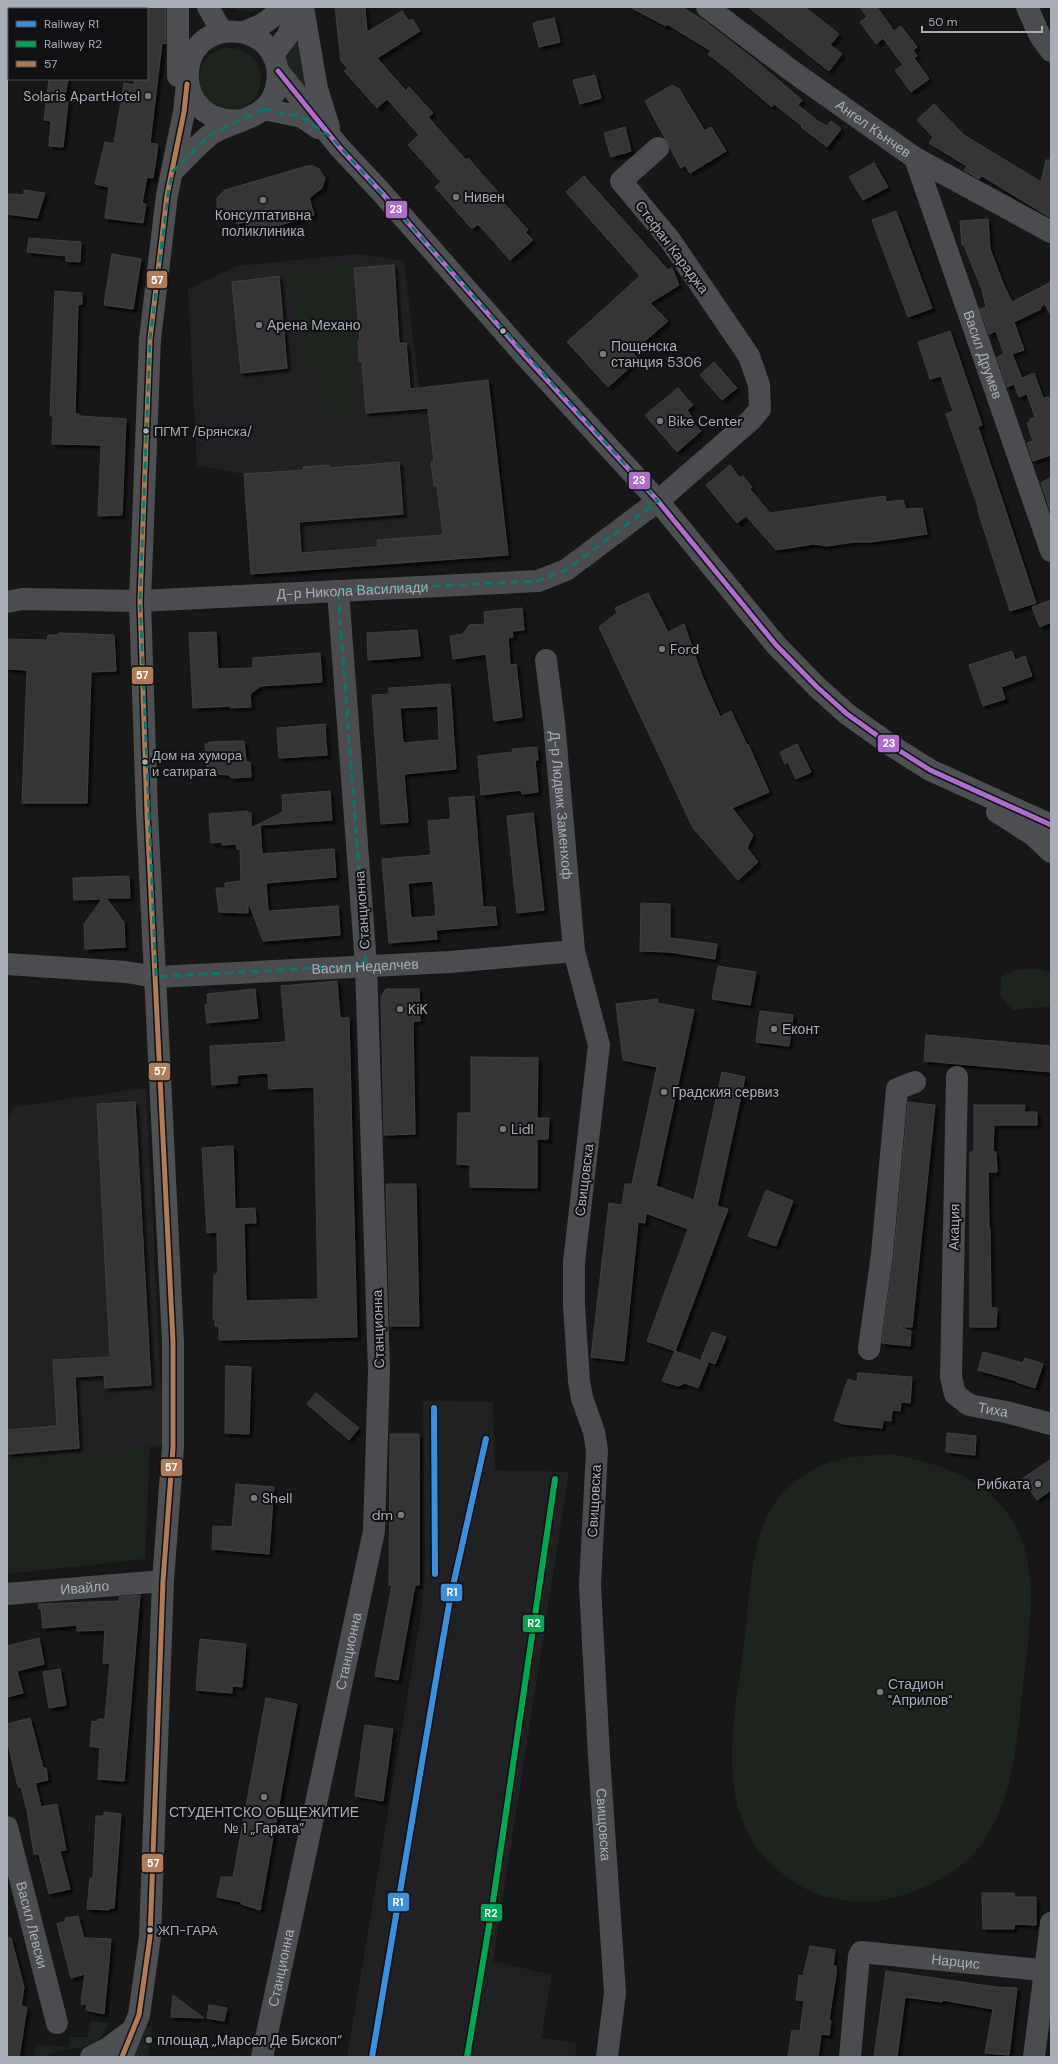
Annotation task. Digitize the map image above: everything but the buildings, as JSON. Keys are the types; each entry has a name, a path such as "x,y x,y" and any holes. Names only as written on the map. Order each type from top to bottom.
{"main road":[{"path":"171,179 178,86 178,7"},
{"path":"122,2057 131,2031 139,2015 150,1937 163,1581 173,1447 173,1342 140,601 150,339 171,179 190,59 188,7"},
{"path":"208,7 222,32"},
{"path":"244,32 266,23 282,7"},
{"path":"187,84 196,103 212,117 232,122 251,118 264,109 275,92 275,63 299,7"},
{"path":"303,7 317,89 332,138"},
{"path":"190,59 203,41 222,32 244,32 255,36 265,45 275,63 332,138 658,501 776,645 817,687 860,723 892,746 1033,835 1051,852"},
{"path":"264,109 302,117 332,138"},
{"path":"171,179 210,135 243,120"},
{"path":"930,770 1051,824"},
{"path":"91,2057 108,2048 131,2031"}],"street":[{"name":"Ангел Кънчев","path":"707,7 792,71 916,158 1051,232"},
{"path":"1027,7 1040,36 1051,51"},
{"name":"Стефан Караджа","path":"658,148 621,181 670,240 749,356"},
{"name":"Васил Друмев","path":"916,158 1051,550"},
{"name":"Д-р Никола Василиади","path":"12,598 140,601 538,582 566,570 658,501 751,420 760,409 759,385 749,356"},
{"name":"Станционна","path":"262,2057 374,1531 379,1371 366,965 338,591"},
{"name":"Д-р Людвик Заменхоф","path":"546,660 554,722 574,951"},
{"name":"Васил Неделчев","path":"7,964 126,972 156,977 366,965 450,962 574,951"},
{"name":"Свищовска","path":"574,951 599,1045 574,1262 574,1306 579,1381 582,1398 594,1432 597,1450 590,1585 599,1756 616,1993 607,2057"},
{"name":"Акация","path":"951,1377 957,1077"},
{"path":"869,1349 882,1254 897,1089 915,1082"},
{"name":"Тиха","path":"951,1377 955,1394 969,1405 1006,1412 1051,1424"},
{"name":"Ивайло","path":"7,1594 163,1581"},
{"name":"Васил Левски","path":"7,1827 57,2024"},
{"path":"1034,2057 1048,1971 1051,1923"},
{"name":"Нарцис","path":"850,2057 859,1956 861,1952 1048,1971"}],"highlighted area":[{"path":"264,109 302,117 332,138 658,501 566,570 538,581 338,591 366,965 156,977 140,601 150,339 169,187 173,171 210,135"}],"shaded area":[{"path":"228,7 262,7 250,12"},
{"path":"299,37 310,92 293,84 287,64 290,50"},
{"path":"224,48 236,48 252,57 259,67 261,79 259,91 252,101 236,110 224,110 213,105 204,96 199,85 199,73 204,62 213,53"},
{"path":"357,254 404,261 421,403 428,403 508,555 251,574 244,474 197,466 188,289 237,266"},
{"path":"353,264 359,362 300,365 291,271"},
{"path":"349,364 351,412 323,413 320,366"},
{"path":"1039,969 1051,973 1051,1006 1013,1010 1000,996 1001,977 1015,970"},
{"path":"146,1088 164,1445 7,1464 7,1125 13,1107"},
{"path":"423,1401 493,1402 495,1470 569,1472 493,1961 552,1975 541,2038 577,2043 575,2057 347,2057 422,1609 425,1561"},
{"path":"150,1447 145,1559 7,1574 7,1461"},
{"name":"Стадион \"Априлов\"","path":"892,1454 939,1466 968,1479 981,1487 994,1498 1005,1510 1017,1528 1029,1569 1031,1590 1029,1635 1017,1740 1004,1801 992,1828 974,1852 951,1873 920,1889 885,1900 837,1900 818,1895 802,1887 777,1869 756,1846 742,1820 735,1791 732,1760 733,1729 745,1637 751,1575 760,1533 768,1514 779,1497 793,1483 816,1468 828,1463 852,1457"},
{"path":"91,2021 109,2023 105,2031 95,2042 83,2047 33,2057 36,2044 68,2047 70,2037 88,2037"},
{"path":"147,2026 152,2027 148,2057 131,2057 139,2047"}],"rail line":[{"name":"R1","path":"434,1408 435,1574"},
{"name":"R1","path":"372,2057 450,1599 486,1439"},
{"name":"R2","path":"467,2057 492,1908 555,1479"}],"transit line":[{"name":"23","path":"278,71 340,148 382,193 526,357 658,501 776,645 817,687 847,714 892,746 930,770 1051,825"},
{"name":"57","path":"122,2057 139,2015 150,1937 163,1581 173,1447 173,1342 147,813 140,601 150,339 167,195 184,112 187,84"}],"place":[{"name":"Solaris ApartHotel","path":"148,96"},
{"name":"Нивен","path":"456,197"},
{"name":"Консултативна поликлиника","path":"263,200"},
{"name":"Арена Механо","path":"259,325"},
{"name":"Пощенска станция 5306","path":"603,354"},
{"name":"Bike Center","path":"660,421"},
{"name":"ПГМТ /Брянска/","path":"146,431"},
{"name":"Ford","path":"662,649"},
{"name":"Дом на хумора и сатирата","path":"145,762"},
{"name":"KiK","path":"400,1009"},
{"name":"Еконт","path":"774,1029"},
{"name":"Градския сервиз","path":"664,1092"},
{"name":"Lidl","path":"503,1129"},
{"name":"Рибката","path":"1038,1484"},
{"name":"Shell","path":"254,1498"},
{"name":"dm","path":"401,1515"},
{"name":"Стадион \"Априлов\"","path":"880,1692"},
{"name":"СТУДЕНТСКО ОБЩЕЖИТИЕ № 1 „Гарата”","path":"264,1797"},
{"name":"ЖП-ГАРА","path":"150,1930"},
{"name":"площад „Марсел Де Бископ“","path":"149,2040"}]}
